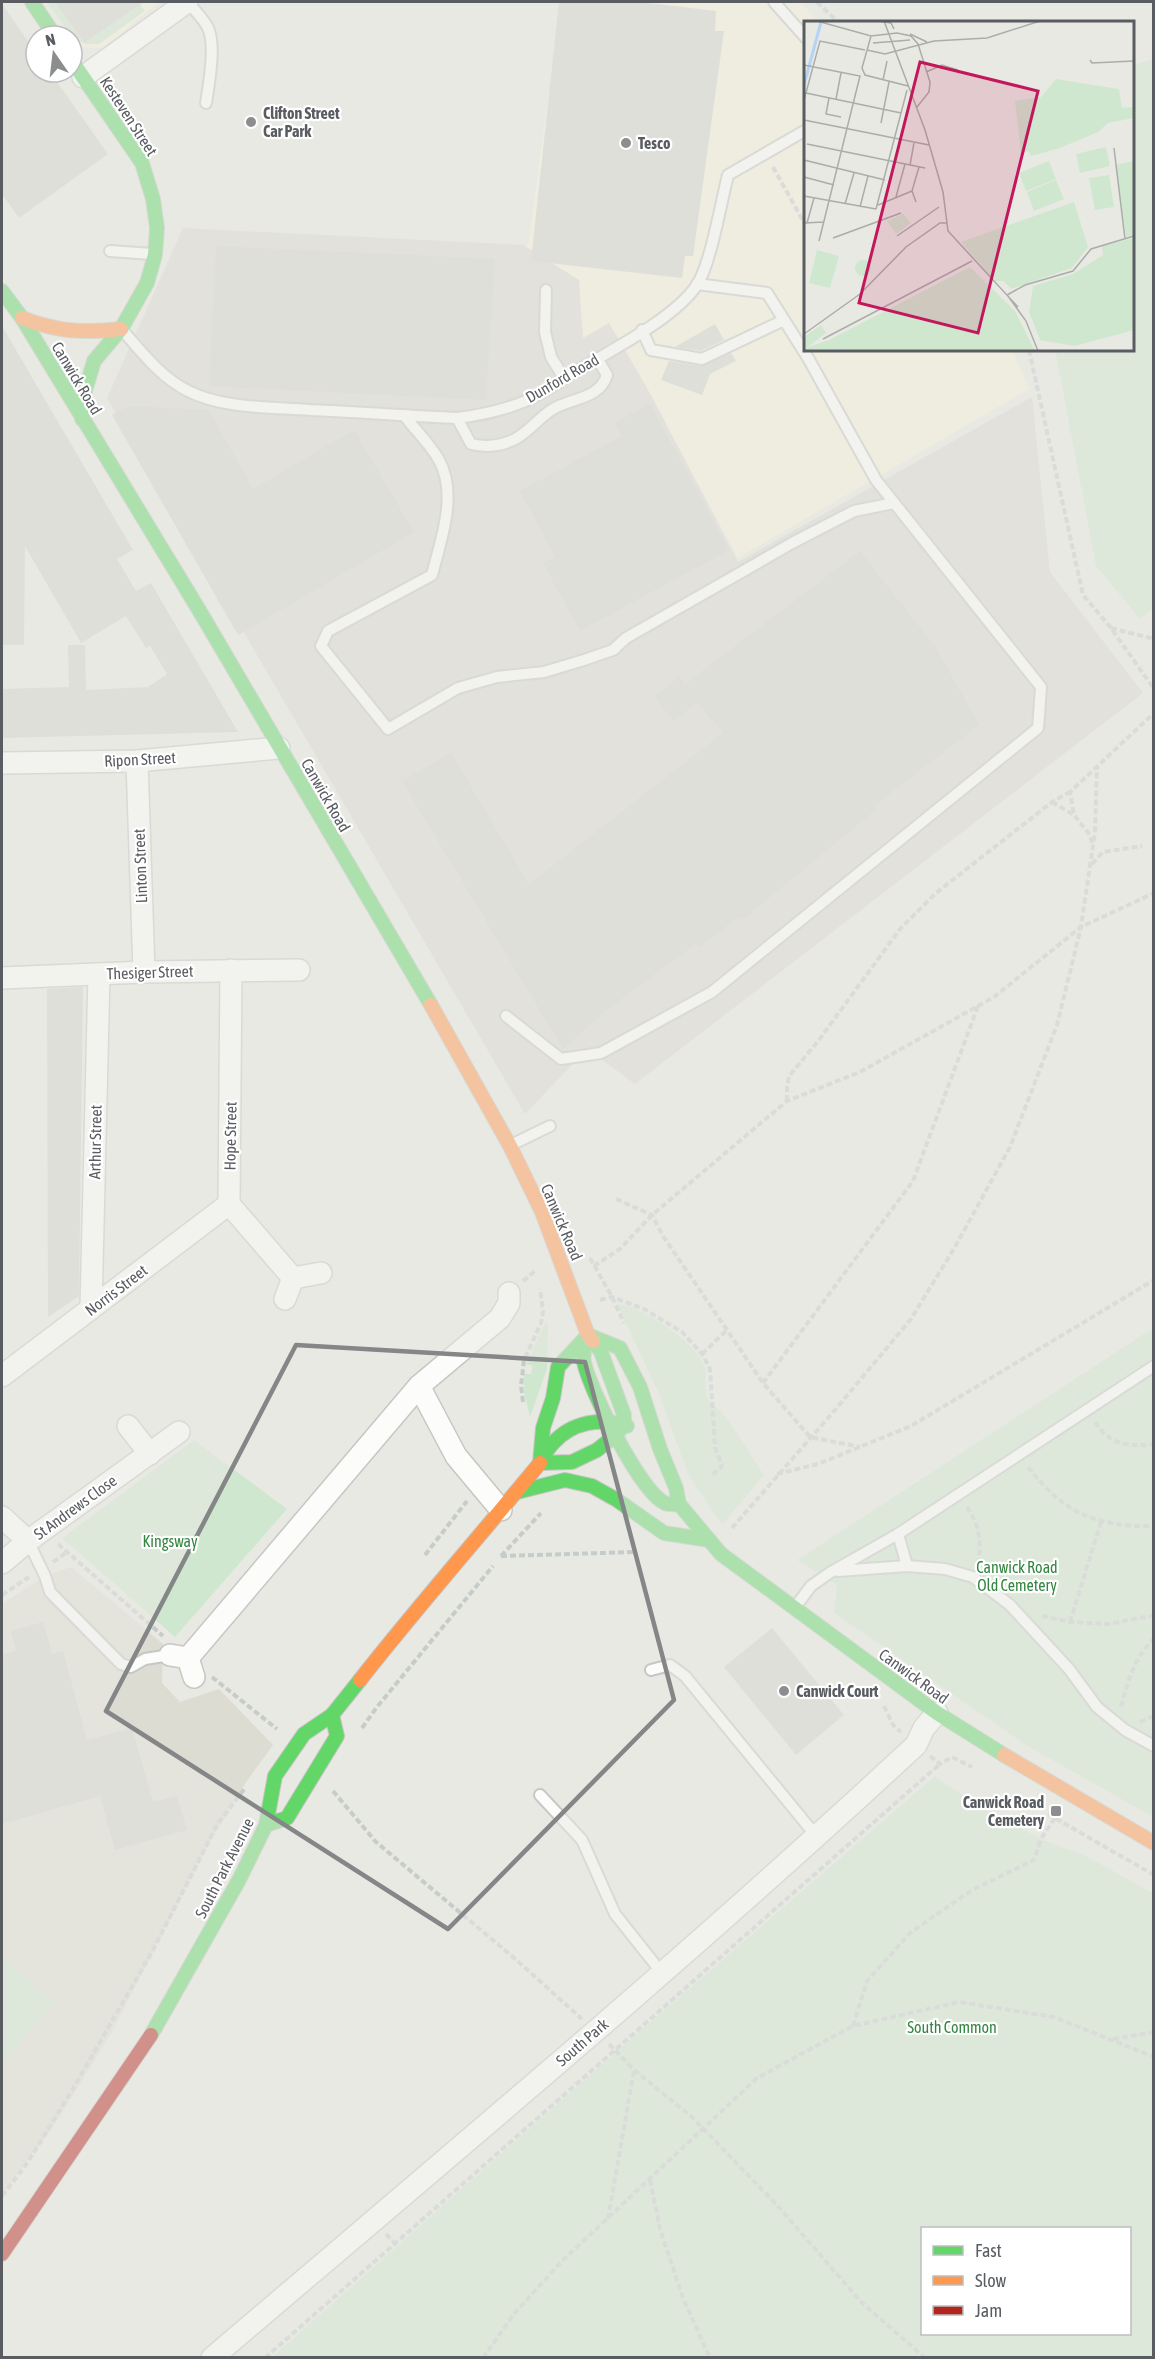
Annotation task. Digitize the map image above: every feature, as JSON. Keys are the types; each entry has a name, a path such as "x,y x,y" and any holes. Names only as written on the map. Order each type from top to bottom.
{"main road":[{"path":"33,2 47,24"},
{"name":"Kesteven Street","path":"82,419 83,398 94,361 121,329 147,283 155,255 157,228 153,198 142,163 84,79"},
{"name":"Canwick Road","path":"2,291 22,318 202,615 440,1021 510,1146 542,1212 588,1335 601,1352 629,1432 629,1458 665,1503 679,1504"},
{"path":"22,318 55,331 77,334 121,329"},
{"path":"588,1335 558,1367 553,1398 543,1428 540,1463 572,1462 629,1432"},
{"name":"Canwick Road","path":"588,1335 583,1360 609,1421"},
{"name":"Canwick Road","path":"588,1335 620,1348 640,1387 660,1449 676,1488 679,1504 721,1554 937,1713 1059,1789 1154,1843"},
{"name":"South Park Avenue","path":"2,2254 150,2036 239,1880 266,1825 275,1776 304,1734 332,1715 414,1611 517,1492 555,1440 590,1421 609,1421"},
{"path":"609,1421 660,1449"},
{"path":"517,1492 565,1480 592,1486 617,1500 664,1533 709,1540"},
{"path":"266,1825 287,1818 324,1760 338,1736 332,1715"}],"street":[{"path":"84,65 187,2"},
{"name":"Ripon Street","path":"2,763 137,761 279,748"},
{"name":"Linton Street","path":"137,761 144,972"},
{"name":"Hope Street","path":"229,1204 231,970"},
{"name":"Thesiger Street","path":"2,978 144,972 299,970"},
{"name":"Arthur Street","path":"91,1310 99,974"},
{"path":"229,1204 293,1278"},
{"name":"Norris Street","path":"2,1376 229,1204"},
{"path":"293,1278 321,1273"},
{"path":"285,1299 293,1278"},
{"path":"184,1664 418,1386 500,1318 509,1304 509,1293"},
{"path":"418,1386 456,1456 501,1510"},
{"path":"128,1426 150,1454"},
{"name":"St Andrews Close","path":"2,1563 28,1541 179,1432"},
{"path":"2,1517 28,1541"},
{"name":"South Park","path":"212,2358 662,1973 817,1837 916,1745 924,1728 937,1713"}],"lane":[{"path":"187,2 208,28 210,36 209,84 206,103"},
{"path":"774,2 804,36"},
{"name":"Dunford Road","path":"121,329 158,370 173,382 200,396 255,407 404,416 457,418 507,408 531,399 666,315 697,284 705,269 728,175 804,131"},
{"path":"110,251 155,255"},
{"path":"506,1016 561,1059 601,1053 712,992 1038,728 1041,687 871,472 808,358 767,293 697,284"},
{"path":"546,290 547,341 551,357 564,378"},
{"path":"642,330 651,350 702,359 784,320"},
{"path":"457,418 471,444 488,448 517,438 555,408 588,395 604,384 607,375 597,358"},
{"path":"404,416 439,460 448,484 445,523 432,575 328,631 321,646 388,729 458,688 509,674 544,672 613,650 626,638 834,522 854,512 894,503"},
{"path":"510,1146 550,1126"},
{"path":"794,1609 811,1586 831,1572 898,1534 1154,1366"},
{"path":"898,1534 907,1566"},
{"path":"28,1541 50,1592 121,1664 131,1667 144,1659 184,1664"},
{"path":"831,1572 907,1566 945,1569 973,1577 1010,1605 1069,1669 1097,1707 1125,1730 1154,1746"},
{"path":"651,1670 670,1665 685,1677 817,1837"},
{"path":"540,1795 582,1840 615,1914 662,1973"}],"path":[{"path":"817,2 837,21"},
{"path":"765,153 804,222"},
{"path":"1029,351 1083,595 1111,628 1154,688"},
{"path":"1111,628 1154,639"},
{"path":"787,1101 789,1076 819,1040 900,929 936,893 1052,802 1070,792 1154,713"},
{"path":"725,1535 911,1319 955,1247 1010,1147 1057,1025 1081,927 1093,847 1097,766"},
{"path":"1070,792 1074,815"},
{"path":"1052,802 1074,815 1090,835 1093,847"},
{"path":"1091,864 1102,852 1142,846"},
{"path":"594,1266 620,1249 652,1215 787,1101 860,1072 994,997 1081,927 1154,893"},
{"path":"763,1383 913,1181 978,1005"},
{"path":"616,1199 652,1215 663,1236 763,1383 810,1437 861,1447"},
{"path":"524,1408 521,1386 523,1366 541,1323 543,1311 539,1282 534,1271"},
{"path":"777,1474 818,1464 911,1426 1154,1280"},
{"path":"626,1327 612,1297 644,1309 682,1332 702,1354 710,1369 715,1448 722,1466 711,1476"},
{"path":"702,1354 727,1330"},
{"path":"1087,1410 1109,1438 1131,1447 1154,1444"},
{"path":"1019,1455 1045,1488 1077,1511 1101,1522 1123,1527 1154,1526"},
{"path":"424,1556 480,1485"},
{"path":"958,1494 976,1519 981,1551 973,1577"},
{"path":"359,1733 377,1707 501,1556 545,1509"},
{"path":"1070,1622 1101,1522"},
{"path":"501,1556 636,1552"},
{"path":"1010,1605 1045,1617 1070,1622 1109,1624 1154,1615"},
{"path":"1125,1730 1120,1713 1129,1674 1154,1638"},
{"path":"875,1699 884,1706 893,1725"},
{"path":"930,1756 940,1764"},
{"path":"265,2358 940,1764 952,1757 969,1765"},
{"path":"2,2196 26,2165 94,2052 152,1952 218,1825 251,1780"},
{"path":"329,1783 375,1842 513,1957 585,2022"},
{"path":"853,2026 867,1981 910,1933 972,1890 1034,1860 1041,1839 1055,1818"},
{"path":"1139,1868 1154,1875"},
{"path":"483,2358 522,2305 562,2261 705,2130 758,2078 853,2026 959,2002 1054,2017 1154,2056"},
{"path":"1110,2039 1154,2032"},
{"path":"614,2050 634,2070 692,2117 776,2204 862,2304 925,2358"},
{"path":"608,2219 634,2070"},
{"path":"650,2180 660,2229 683,2298 710,2358"}],"highlighted area":[{"path":"296,1345 585,1362 674,1700 448,1929 106,1711"}],"shaded area":[{"path":"48,2 159,2 103,48 84,47 84,24 63,24"},
{"path":"561,2 800,2 818,21 804,21 804,351 1013,351 1029,389 738,558 636,368 609,323 583,339 525,268"},
{"path":"183,228 523,245 579,280 583,338 609,323 652,397 738,562 1032,397 1050,572 1143,693 635,1084 587,1049 525,1114 107,398"},
{"path":"71,1567 163,1644 162,1683 180,1702 219,1689 273,1745 246,1782 209,1843 112,2032 57,2121 2,2195 2,1604 45,1576"}],"green space":[{"path":"47,2 55,2 71,24 63,24"},
{"path":"140,4 145,11 99,44 85,44"},
{"path":"1153,59 1154,608 1140,619 1096,566 1055,351 1134,351 1134,65"},
{"path":"617,1304 640,1311 668,1327 692,1348 705,1368 706,1393 709,1400 728,1420 764,1475 722,1525 688,1474 659,1394"},
{"path":"548,1322 547,1369 530,1417 524,1392 524,1374 531,1374 533,1366 526,1364 545,1323"},
{"name":"Canwick Road Old Cemetery","path":"1153,1328 1153,1817 1029,1747 834,1613 837,1585 797,1560"},
{"name":"Kingsway","path":"194,1440 287,1509 175,1637 62,1538"},
{"name":"South Common","path":"935,1776 972,1802 1041,1839 1088,1857 1153,1893 1153,2357 272,2357 616,2052"},
{"path":"2,1957 54,2002 2,2064"}],"building":[{"path":"55,2 144,2 84,43 84,24 71,24"},
{"name":"Tesco","path":"559,2 640,2 716,11 715,31 724,31 693,256 685,256 682,278 531,261"},
{"path":"2,4 24,36 24,84 58,84 108,154 19,218 2,194"},
{"path":"216,246 495,259 486,400 209,386"},
{"path":"715,324 724,340 701,351 675,347"},
{"path":"2,326 133,550 117,559 136,591 151,583 238,732 2,738 2,689 69,687 68,645 85,645 86,690 148,687 167,674 150,646 146,648 126,616 81,643 25,546 24,645 2,645"},
{"path":"731,353 736,361 710,374 702,395 661,380 669,361 701,366"},
{"path":"650,404 729,550 580,631 543,563 555,556 520,491 622,436 615,422"},
{"path":"128,406 209,410 253,489 354,430 414,532 238,635 112,415"},
{"path":"860,551 937,649 979,725 875,805 877,809 742,920 739,917 699,947 696,944 606,1011 563,1049 402,781 451,753 529,884 723,733 697,703 673,721 654,696 679,677 685,684"},
{"path":"83,987 79,1296 48,1317 47,989"},
{"path":"43,1622 52,1654 63,1651 87,1740 132,1728 153,1802 177,1796 187,1830 115,1850 100,1796 2,1824 2,1655 16,1651 11,1631"},
{"name":"Canwick Court","path":"772,1628 844,1715 796,1755 724,1667"}],"traffic: fast":[{"path":"32,2 47,24"},
{"path":"82,419 83,398 94,361 121,329 147,283 155,255 157,228 153,199 142,163 84,78"},
{"path":"2,291 22,318 202,615 431,1005"},
{"path":"679,1504 667,1504 655,1495 617,1439 588,1376 584,1362 588,1335 620,1348 640,1387 660,1449 676,1488 679,1504 721,1554 937,1713 1004,1755"},
{"path":"540,1463 543,1428 553,1398 558,1367 588,1335"},
{"path":"540,1463 572,1462 597,1450 616,1435 624,1425 624,1415 601,1352 593,1341"},
{"path":"540,1463 553,1443 578,1426 597,1422 627,1426"},
{"path":"517,1492 565,1480 592,1486 617,1500 664,1533 709,1540"},
{"path":"151,2035 239,1880 266,1825 275,1776 304,1734 332,1715 360,1680"},
{"path":"266,1825 287,1818 337,1736 332,1715"}],"traffic: slow":[{"path":"22,318 47,326 71,330 121,329"},
{"path":"431,1005 510,1146 542,1212 588,1335 593,1341"},
{"path":"360,1680 540,1463"},
{"path":"1004,1755 1154,1843"}],"traffic: jam":[{"path":"2,2254 151,2035"}],"place":[{"name":"Clifton Street Car Park","path":"251,122"},
{"name":"Tesco","path":"626,143"},
{"name":"Canwick Court","path":"784,1691"},
{"name":"Canwick Road Cemetery","path":"1056,1811"}]}
